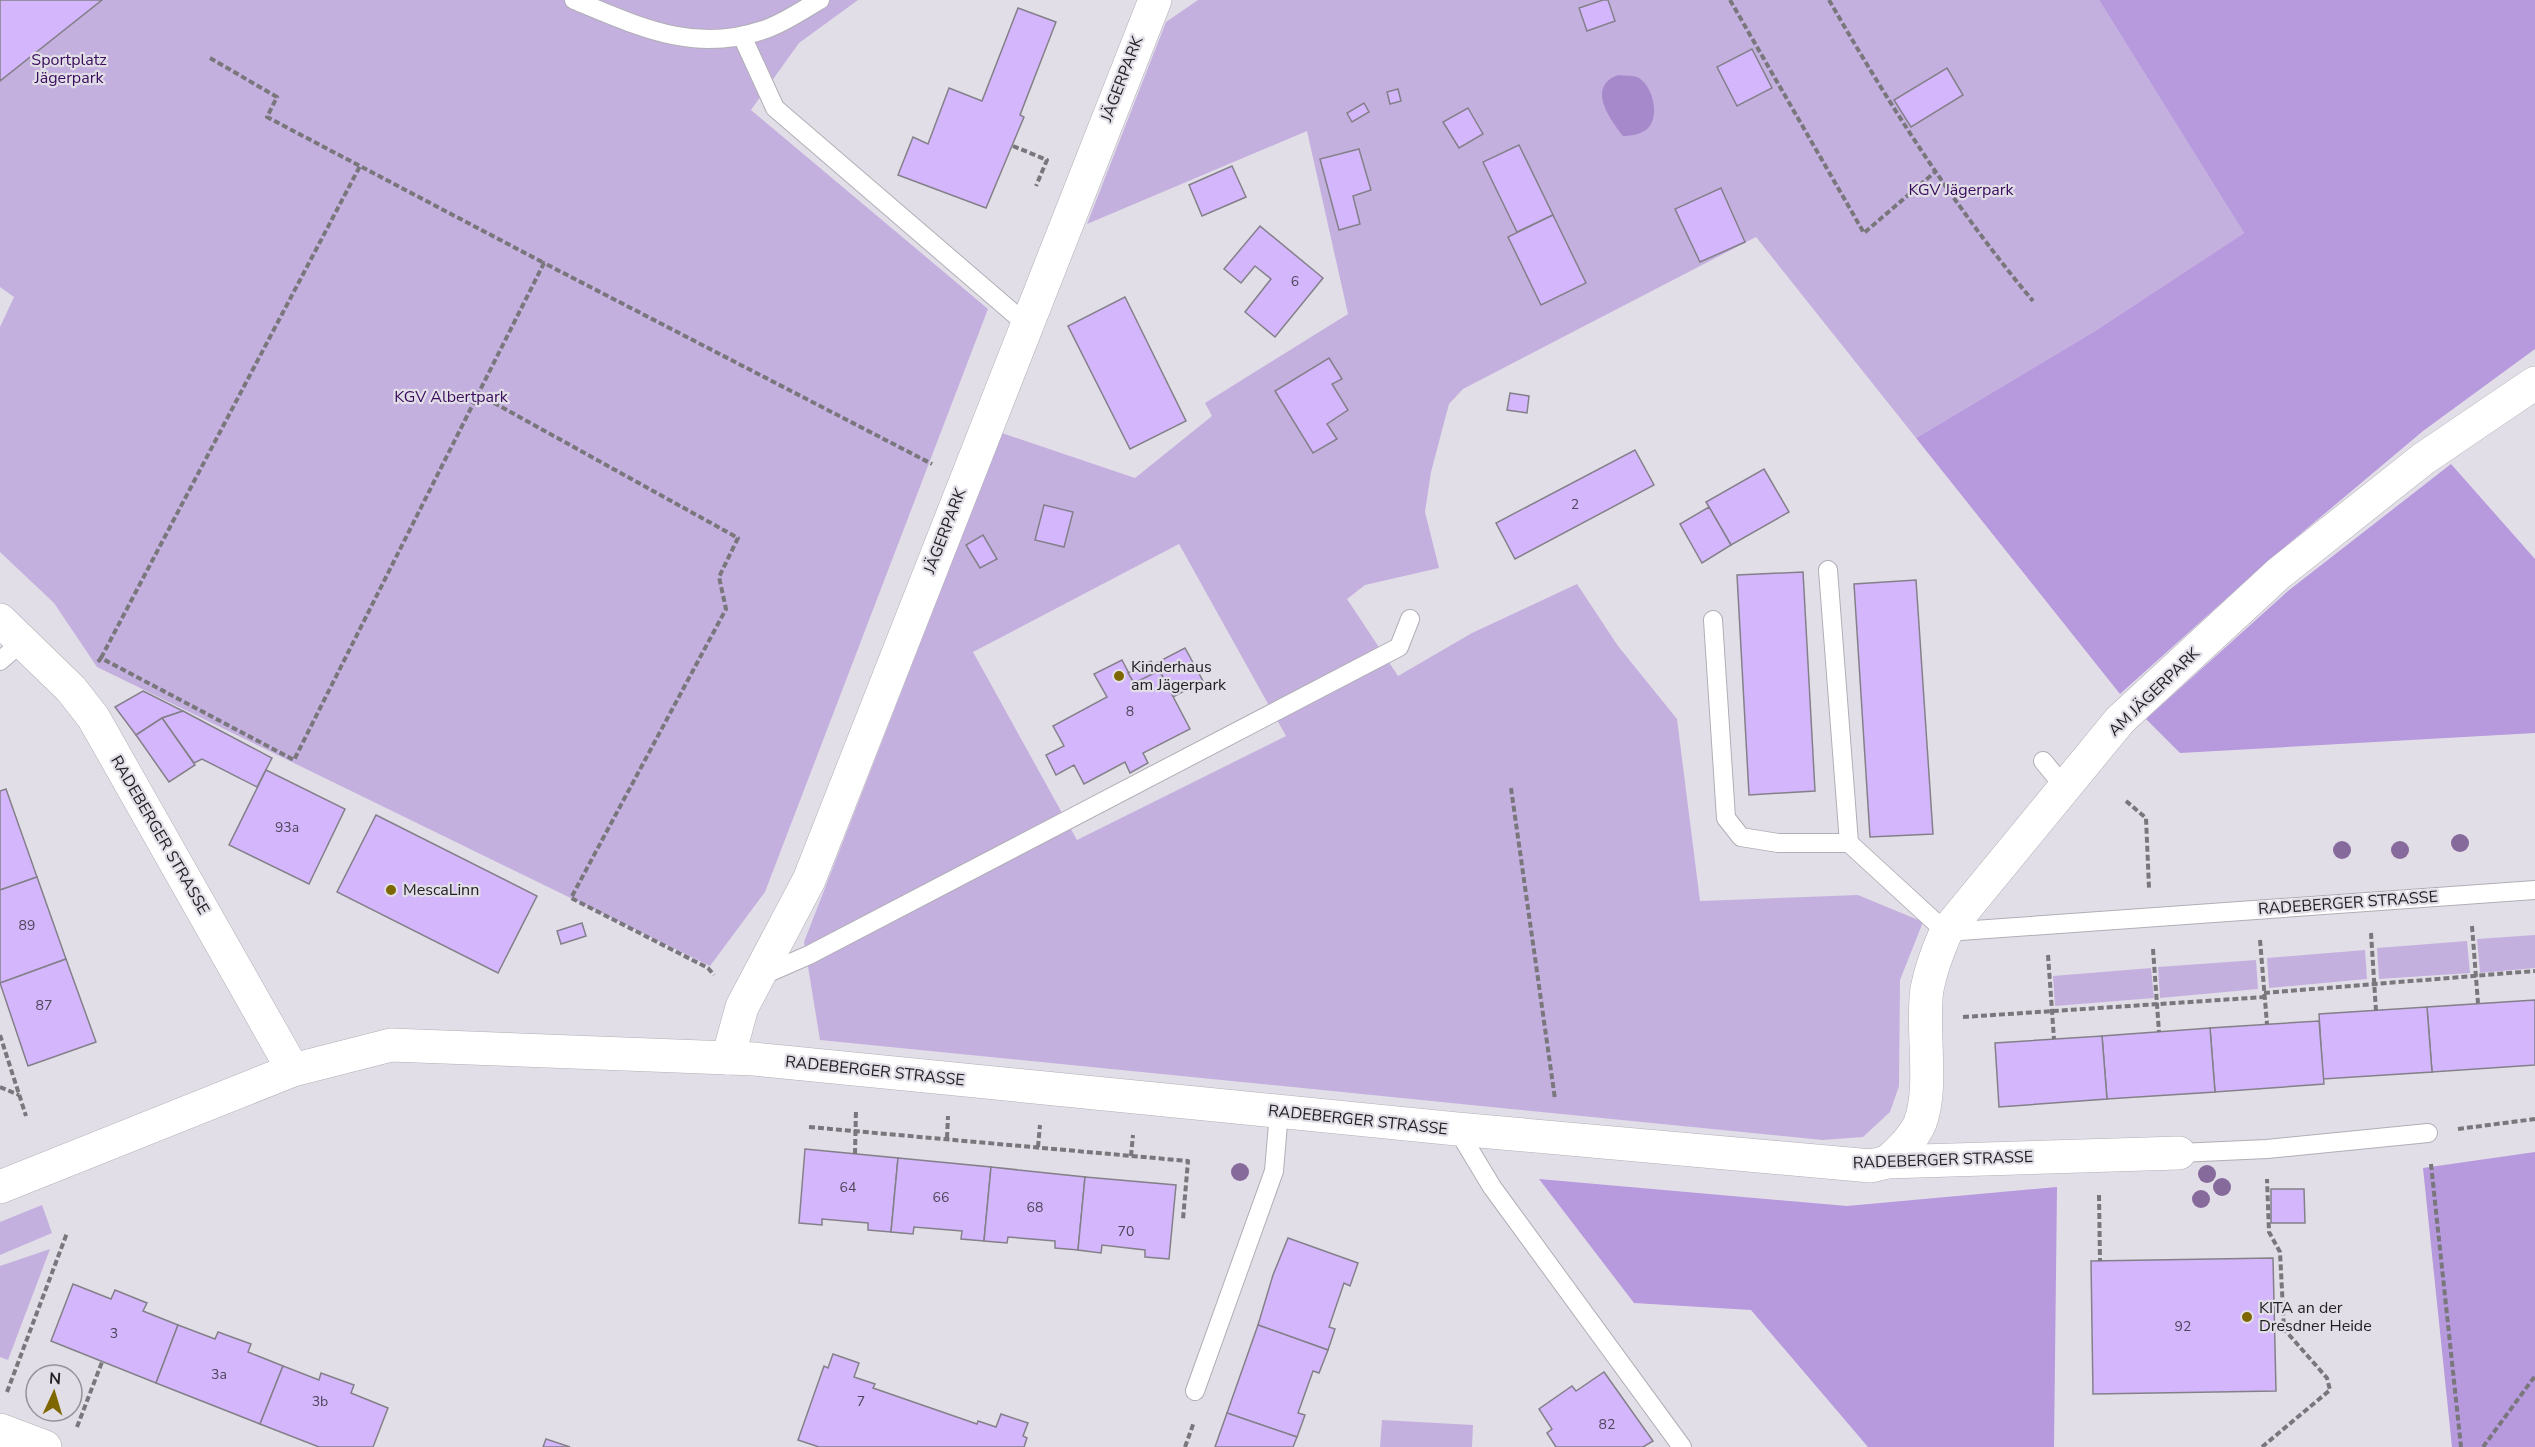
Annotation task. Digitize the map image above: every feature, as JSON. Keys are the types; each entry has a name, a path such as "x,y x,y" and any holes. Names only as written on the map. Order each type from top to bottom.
{"street":[{"name":"JÄGERPARK","path":"728,1058 742,1007 809,880 1155,0"},
{"name":"AM JÄGERPARK","path":"1887,1162 1903,1148 1920,1123 1925,1095 1927,990 1935,957 1946,932 2120,720 2278,574 2423,459 2535,382"},
{"name":"RADEBERGER STRASSE","path":"8,641 71,689 93,717 293,1070"},
{"name":"RADEBERGER STRASSE","path":"0,1187 293,1070 391,1045 728,1058 1457,1130 1871,1166 1887,1162 2179,1153"},
{"path":"2,1414 59,1442"}],"lane":[{"path":"574,0 652,32 701,41 742,36 766,30 820,0"},
{"path":"742,36 776,108 1026,324"},
{"path":"1827,570 1849,843"},
{"path":"759,976 809,955 1399,647 1410,619"},
{"path":"1713,620 1726,818 1741,837 1778,843 1849,843 1946,932"},
{"path":"2043,761 2065,788"},
{"name":"RADEBERGER STRASSE","path":"1946,932 2535,890"},
{"path":"1195,1391 1274,1171 1279,1112"},
{"name":"RADEBERGER STRASSE","path":"1457,1130 1492,1186 1682,1447"},
{"path":"2179,1153 2267,1149 2428,1133"}],"path":[{"path":"1730,0 1864,233 1935,172"},
{"path":"1829,0 1880,89 1935,172 1998,259 2033,301"},
{"path":"210,58 277,97 267,117 965,481"},
{"path":"1013,146 1047,160 1036,187"},
{"path":"71,689 101,658 360,166"},
{"path":"101,658 294,760 544,263"},
{"path":"478,394 738,538 719,577 726,609 571,898 708,968 742,1007"},
{"path":"1511,788 1560,1139"},
{"path":"2126,801 2146,818 2150,917 2159,1032"},
{"path":"2470,894 2478,1003"},
{"path":"2369,902 2376,1011"},
{"path":"2257,910 2267,1024"},
{"path":"2049,971 2054,1039"},
{"path":"1969,1017 2157,1005 2374,982 2535,971"},
{"path":"0,1035 26,1116"},
{"path":"0,1087 20,1095"},
{"path":"855,1154 854,1132 857,1103"},
{"path":"946,1138 949,1111"},
{"path":"2461,1447 2428,1133 2535,1119"},
{"path":"1038,1147 1040,1121"},
{"path":"809,1127 1188,1161 1182,1219"},
{"path":"1131,1156 1134,1130"},
{"path":"2262,1447 2330,1390 2327,1378 2284,1329 2280,1252 2269,1232 2267,1149"},
{"path":"2099,1155 2100,1261"},
{"path":"2,1414 67,1233"},
{"path":"59,1442 102,1362"},
{"path":"2483,1447 2535,1376"}],"green space":[{"name":"KGV Albertpark","path":"0,0 858,0 799,43 751,110 988,309 765,892 710,966 97,667 54,603 0,552 0,327 14,297 0,287"},
{"name":"KGV Jägerpark","path":"1198,0 2099,0 2244,233 2095,331 1916,438 1756,237 1463,389 1449,404 1431,472 1425,512 1439,568 1365,585 1347,599 1398,676 1472,633 1577,584 1618,646 1677,719 1700,901 1858,895 1923,922 1900,980 1899,1086 1890,1112 1863,1137 1823,1140 820,1040 804,942 1002,433 1135,478 1212,416 1205,403 1348,314 1307,131 1087,224 1166,22","holes":["1179,544 1286,736 1077,840 973,652"]},
{"path":"2535,935 2535,968 2480,973 2477,939"},
{"path":"2467,941 2470,973 2379,979 2377,948"},
{"path":"2365,950 2367,979 2269,988 2267,958"},
{"path":"2256,960 2258,989 2160,998 2158,967"},
{"path":"2151,968 2154,998 2055,1006 2053,976"},
{"path":"42,1205 52,1233 0,1255 0,1222"},
{"path":"50,1249 8,1360 0,1357 0,1266"},
{"path":"1382,1420 1473,1425 1472,1447 1380,1447"}],"shaded area":[{"path":"2099,0 2535,0 2535,349 2423,431 2267,562 2120,694 1916,438 2095,331 2244,233"},
{"path":"1618,75 1637,77 1650,92 1654,115 1649,127 1641,133 1623,136 1607,112 1602,95 1603,87 1608,80"},
{"path":"2451,464 2535,559 2535,733 2180,753 2146,719 2288,591"},
{"path":"2535,1152 2535,1447 2452,1447 2423,1168"},
{"path":"1539,1179 1847,1206 2057,1187 2054,1447 1868,1447 1751,1310 1634,1303"}],"building":[{"path":"0,0 102,0 0,81"},
{"path":"1608,0 1615,21 1587,31 1579,8"},
{"path":"1018,8 1056,22 1020,115 1024,117 986,208 898,175 913,137 928,144 949,88 982,101"},
{"path":"1752,49 1772,88 1737,106 1717,67"},
{"path":"1947,68 1963,95 1911,127 1894,100"},
{"path":"1398,89 1401,101 1390,104 1387,92"},
{"path":"1364,103 1369,112 1352,122 1347,113"},
{"path":"1468,108 1483,134 1459,148 1443,122"},
{"path":"1519,145 1553,215 1517,232 1483,162"},
{"path":"1359,149 1371,190 1353,196 1360,224 1339,230 1320,159"},
{"path":"1232,166 1246,197 1202,216 1189,185"},
{"path":"1721,188 1745,242 1700,262 1675,209"},
{"path":"1553,215 1586,283 1541,305 1508,237"},
{"path":"1260,226 1323,278 1275,337 1245,312 1271,279 1255,266 1241,283 1224,269"},
{"path":"1125,297 1186,421 1130,449 1068,326"},
{"path":"1329,358 1342,379 1332,384 1348,410 1327,424 1337,439 1313,453 1275,391"},
{"path":"1510,393 1529,396 1527,413 1507,410"},
{"path":"1635,450 1654,485 1515,559 1496,523"},
{"path":"1764,469 1789,512 1731,545 1706,502"},
{"path":"1044,505 1073,512 1064,547 1035,540"},
{"path":"1709,507 1731,545 1702,563 1680,524"},
{"path":"983,535 997,559 980,568 966,545"},
{"path":"1803,572 1815,791 1749,795 1737,575"},
{"path":"1916,580 1933,834 1870,837 1854,584"},
{"path":"1185,648 1203,681 1173,697 1156,663"},
{"path":"1122,660 1134,683 1159,670 1190,729 1143,753 1148,763 1130,773 1125,762 1084,784 1074,765 1056,775 1046,755 1064,746 1053,726 1107,697 1094,674"},
{"path":"1151,661 1157,672 1134,683 1128,673"},
{"path":"143,691 183,711 162,718 136,735 115,707"},
{"path":"183,711 272,758 257,787 202,759 194,763 162,718"},
{"path":"162,718 195,765 169,782 136,735"},
{"path":"266,770 345,809 309,884 229,845"},
{"path":"6,789 37,877 0,890 0,791"},
{"path":"376,815 537,896 498,973 337,892"},
{"path":"37,877 66,959 0,983 0,890"},
{"path":"582,923 586,936 561,944 557,931"},
{"path":"66,959 96,1042 28,1066 0,983"},
{"path":"2535,1000 2535,1065 2432,1072 2427,1007"},
{"path":"2427,1007 2432,1072 2323,1079 2319,1014"},
{"path":"2319,1021 2324,1084 2215,1092 2210,1028"},
{"path":"2210,1028 2215,1092 2107,1099 2102,1036"},
{"path":"2102,1036 2107,1099 1999,1107 1995,1043"},
{"path":"805,1149 898,1158 891,1232 868,1230 868,1223 822,1219 822,1225 799,1223"},
{"path":"898,1158 991,1167 984,1241 961,1239 962,1231 914,1227 913,1234 891,1232"},
{"path":"991,1167 1085,1177 1078,1250 1055,1248 1055,1241 1008,1237 1007,1243 984,1241"},
{"path":"1085,1177 1176,1185 1169,1259 1145,1257 1145,1250 1102,1245 1101,1253 1078,1250"},
{"path":"2271,1189 2304,1189 2305,1223 2271,1223"},
{"path":"1288,1238 1358,1263 1350,1286 1344,1283 1329,1327 1335,1329 1328,1350 1258,1325 1273,1275"},
{"name":"KITA an der Dresdner Heide","path":"2273,1258 2276,1391 2093,1394 2091,1261"},
{"path":"73,1284 111,1299 115,1290 147,1303 143,1311 178,1325 156,1383 51,1341"},
{"path":"178,1325 215,1339 218,1332 251,1344 248,1352 283,1366 260,1424 156,1383"},
{"path":"1258,1325 1328,1350 1319,1373 1313,1371 1298,1413 1305,1415 1297,1437 1227,1413"},
{"path":"833,1354 859,1363 854,1377 875,1384 873,1388 977,1424 978,1421 996,1427 1001,1414 1028,1423 1023,1436 1027,1438 1024,1447 819,1447 798,1440 824,1366 828,1368"},
{"path":"283,1366 319,1380 321,1373 354,1385 351,1393 388,1408 373,1447 319,1447 260,1424"},
{"path":"1604,1372 1653,1441 1643,1447 1556,1447 1547,1433 1552,1429 1539,1409 1572,1386 1576,1391"},
{"path":"1227,1413 1297,1437 1293,1447 1215,1447"},
{"path":"546,1439 570,1447 543,1447"}],"place":[{"name":"Kinderhaus am Jägerpark","path":"1119,676"},
{"name":"MescaLinn","path":"391,890"},
{"name":"KITA an der Dresdner Heide","path":"2247,1317"}],"park label":[{"name":"Sportplatz Jägerpark","path":"69,69"}]}
